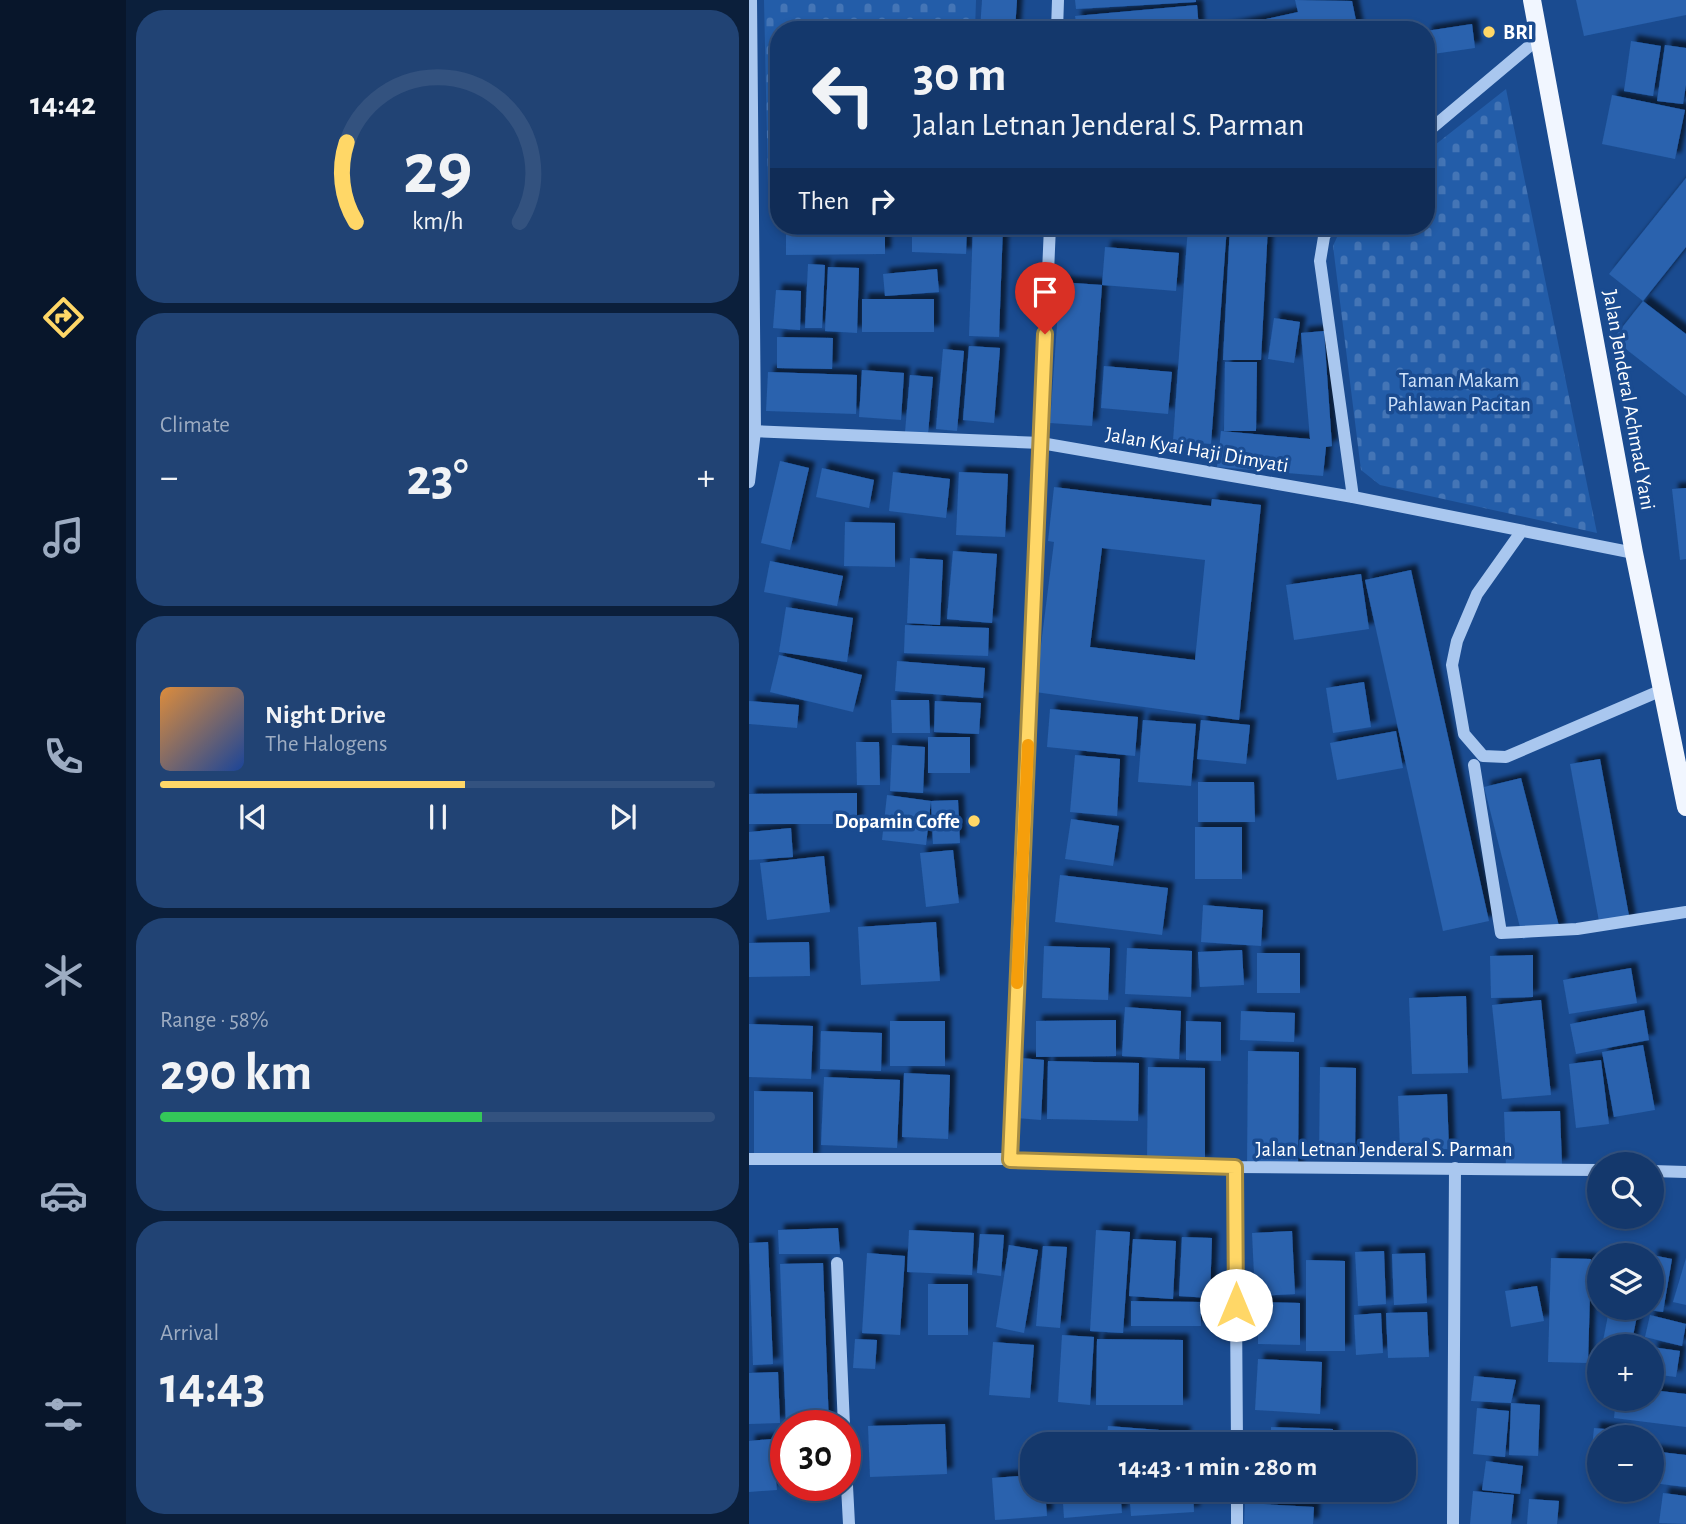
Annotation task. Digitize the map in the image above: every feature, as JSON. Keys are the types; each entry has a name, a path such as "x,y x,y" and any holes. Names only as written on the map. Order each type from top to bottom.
{"main road":[{"name":"Jalan Jenderal Achmad Yani","path":"1532,0 1634,553 1662,690 1681,757 1686,807"}],"street":[{"path":"749,482 752,431 751,0"},
{"path":"1057,21 1058,0"},
{"path":"1435,125 1539,38"},
{"path":"1010,1160 1050,235"},
{"path":"1325,235 1320,261 1353,497"},
{"name":"Jalan Kyai Haji Dimyati","path":"752,431 1041,443 1353,497 1634,553"},
{"path":"1521,532 1477,594 1457,641 1452,665 1464,734 1483,756 1506,757 1662,690"},
{"path":"1474,765 1501,933 1577,929 1686,912"},
{"name":"Jalan Letnan Jenderal S. Parman","path":"749,1159 1010,1160 1235,1167 1587,1170"},
{"path":"1235,1167 1237,1432"},
{"path":"1453,1524 1455,1168"},
{"path":"1664,1171 1686,1172"},
{"path":"837,1264 843,1410"},
{"path":"848,1501 849,1524"},
{"path":"1237,1502 1237,1524"}],"green space":[{"path":"764,0 976,0 975,21 770,21 768,185"},
{"name":"Taman Makam Pahlawan Pacitan","path":"1506,89 1597,533 1380,485 1361,470 1333,246 1338,235 1435,235 1435,145"}],"building":[{"path":"982,0 1017,0 1016,21 981,21"},
{"path":"1075,0 1196,0 1196,2 1076,9"},
{"path":"1295,0 1352,1 1356,21 1256,21 1298,12"},
{"path":"1576,0 1686,0 1686,15 1584,36"},
{"path":"1197,5 1198,21 1076,21 1075,16"},
{"path":"1472,24 1475,48 1435,54 1435,30"},
{"path":"1631,41 1661,46 1653,96 1624,91"},
{"path":"1665,45 1686,48 1683,104 1657,101"},
{"path":"1612,95 1685,110 1675,159 1602,144"},
{"path":"1686,178 1686,247 1643,301 1609,274"},
{"path":"786,235 885,235 885,254 786,255"},
{"path":"912,235 967,235 966,254 912,252"},
{"path":"973,235 1003,235 999,337 969,336"},
{"path":"1187,235 1226,235 1211,444 1173,441"},
{"path":"1230,235 1268,235 1261,360 1223,360"},
{"path":"1105,247 1179,253 1176,291 1102,285"},
{"path":"808,264 825,265 822,328 805,328"},
{"path":"828,267 859,268 857,333 825,331"},
{"path":"937,269 939,292 885,296 883,274"},
{"path":"1060,282 1102,285 1092,426 1050,423"},
{"path":"776,290 801,291 800,330 773,328"},
{"path":"862,299 934,299 934,332 862,332"},
{"path":"1643,301 1686,334 1686,396 1613,339"},
{"path":"1274,318 1300,322 1294,363 1268,359"},
{"path":"1324,331 1332,446 1326,447 1323,476 1217,467 1221,431 1310,439 1301,333"},
{"path":"777,337 833,338 832,369 777,368"},
{"path":"969,346 1000,348 994,423 963,420"},
{"path":"943,349 964,351 957,431 936,429"},
{"path":"1225,362 1257,362 1256,431 1224,431"},
{"path":"1104,366 1172,372 1168,414 1101,408"},
{"path":"862,370 904,373 901,420 859,417"},
{"path":"768,372 857,375 856,414 766,411"},
{"path":"910,375 933,377 928,434 905,432"},
{"path":"780,461 809,468 790,550 761,543"},
{"path":"822,468 874,480 869,508 816,497"},
{"path":"893,472 950,479 946,518 889,511"},
{"path":"959,472 1008,474 1005,537 956,535"},
{"path":"1054,487 1211,506 1212,499 1261,505 1239,720 1035,692 1054,542 1048,541","holes":["1102,548 1205,560 1195,660 1090,647"]},
{"path":"1686,488 1686,559 1680,560 1672,489"},
{"path":"845,522 895,523 895,567 844,566"},
{"path":"953,551 997,554 992,623 947,619"},
{"path":"910,558 943,560 940,625 907,623"},
{"path":"770,561 843,576 837,606 764,592"},
{"path":"1411,570 1489,921 1443,931 1365,580"},
{"path":"1361,574 1369,629 1294,640 1286,585"},
{"path":"786,607 853,618 847,662 779,652"},
{"path":"905,625 989,628 988,656 904,653"},
{"path":"779,655 862,675 853,712 770,692"},
{"path":"897,661 985,668 983,698 895,691"},
{"path":"1364,682 1371,727 1333,733 1326,688"},
{"path":"891,700 929,700 930,733 892,733"},
{"path":"749,701 799,705 797,728 749,724"},
{"path":"935,701 981,703 979,734 934,732"},
{"path":"1050,709 1138,717 1135,756 1047,747"},
{"path":"1143,720 1196,724 1191,786 1138,782"},
{"path":"1201,720 1250,725 1246,764 1197,759"},
{"path":"1396,731 1403,768 1337,780 1330,743"},
{"path":"928,737 970,737 970,773 928,773"},
{"path":"856,742 879,742 880,785 857,785"},
{"path":"892,745 925,747 923,793 890,791"},
{"path":"1075,755 1120,759 1117,816 1070,812"},
{"path":"1600,759 1630,921 1600,927 1570,764"},
{"path":"1521,778 1560,930 1523,939 1484,787"},
{"path":"1198,782 1254,782 1255,822 1198,822"},
{"path":"857,793 857,824 749,824 749,794"},
{"path":"887,795 931,801 926,845 882,840"},
{"path":"958,800 960,843 933,844 931,801"},
{"path":"1071,819 1119,826 1113,866 1065,859"},
{"path":"1195,827 1242,827 1242,879 1195,879"},
{"path":"791,828 793,857 749,860 749,832"},
{"path":"953,850 959,903 926,907 920,853"},
{"path":"824,856 830,912 767,920 760,863"},
{"path":"1060,875 1168,888 1162,935 1055,922"},
{"path":"1203,905 1263,910 1261,946 1201,942"},
{"path":"936,922 940,981 861,985 858,927"},
{"path":"809,942 810,976 749,977 749,943"},
{"path":"1044,946 1110,948 1108,1000 1042,998"},
{"path":"1127,948 1192,951 1191,997 1125,994"},
{"path":"1242,950 1244,985 1200,987 1198,952"},
{"path":"1257,953 1300,953 1300,993 1257,993"},
{"path":"1533,955 1533,997 1491,998 1490,956"},
{"path":"1631,968 1637,1003 1569,1014 1563,980"},
{"path":"1466,996 1468,1073 1412,1074 1409,998"},
{"path":"1541,1000 1551,1095 1502,1099 1492,1005"},
{"path":"1125,1007 1181,1011 1179,1059 1122,1056"},
{"path":"1644,1010 1649,1040 1576,1054 1570,1024"},
{"path":"1241,1011 1295,1013 1294,1042 1240,1040"},
{"path":"1116,1020 1116,1056 1036,1057 1036,1021"},
{"path":"890,1021 945,1021 945,1066 890,1066"},
{"path":"1186,1021 1221,1022 1221,1061 1186,1060"},
{"path":"749,1024 813,1026 811,1079 749,1077"},
{"path":"821,1031 882,1033 881,1071 820,1069"},
{"path":"1643,1045 1655,1110 1614,1117 1602,1052"},
{"path":"1248,1051 1299,1052 1298,1168 1247,1168"},
{"path":"1020,1058 1044,1060 1041,1120 1016,1118"},
{"path":"1601,1060 1609,1124 1576,1128 1569,1064"},
{"path":"1048,1061 1139,1063 1138,1121 1047,1119"},
{"path":"1148,1067 1205,1068 1205,1162 1147,1161"},
{"path":"1320,1067 1356,1068 1355,1158 1319,1158"},
{"path":"904,1073 950,1075 948,1139 902,1137"},
{"path":"824,1077 900,1080 897,1148 821,1145"},
{"path":"754,1091 813,1092 813,1160 754,1160"},
{"path":"1447,1094 1449,1149 1400,1150 1398,1096"},
{"path":"1560,1111 1562,1165 1506,1168 1504,1112"},
{"path":"838,1228 840,1254 779,1254 778,1230"},
{"path":"909,1230 974,1233 972,1275 907,1272"},
{"path":"1096,1230 1130,1232 1123,1333 1090,1331"},
{"path":"1292,1231 1295,1294 1255,1296 1252,1233"},
{"path":"980,1234 1004,1235 1001,1276 977,1273"},
{"path":"1182,1237 1212,1238 1210,1298 1179,1296"},
{"path":"1133,1239 1176,1241 1173,1299 1129,1296"},
{"path":"768,1242 773,1364 753,1365 749,1243"},
{"path":"1009,1245 1038,1250 1024,1333 996,1327"},
{"path":"1043,1246 1067,1247 1060,1328 1036,1326"},
{"path":"1384,1251 1386,1304 1358,1306 1355,1252"},
{"path":"867,1253 905,1256 900,1335 862,1333"},
{"path":"1425,1253 1427,1303 1394,1305 1392,1254"},
{"path":"1664,1257 1672,1259 1664,1306"},
{"path":"1551,1258 1587,1259 1587,1320 1589,1320 1587,1363 1548,1362"},
{"path":"1686,1258 1686,1305 1673,1302"},
{"path":"1306,1260 1345,1261 1345,1351 1306,1351"},
{"path":"823,1263 828,1410 785,1410 780,1264"},
{"path":"928,1284 968,1284 968,1335 928,1335"},
{"path":"1537,1286 1544,1321 1511,1327 1505,1291"},
{"path":"1131,1301 1201,1302 1201,1326 1131,1326"},
{"path":"1258,1302 1300,1303 1300,1345 1258,1344"},
{"path":"1427,1312 1429,1357 1388,1358 1386,1313"},
{"path":"1381,1313 1383,1353 1356,1355 1354,1315"},
{"path":"1664,1318 1686,1324 1682,1346 1664,1342 1664,1334 1646,1334 1649,1320"},
{"path":"1607,1320 1636,1320 1633,1334 1604,1334"},
{"path":"1062,1335 1094,1337 1090,1405 1058,1402"},
{"path":"855,1339 877,1340 875,1369 853,1368"},
{"path":"1097,1339 1183,1340 1183,1405 1096,1405"},
{"path":"993,1342 1034,1345 1030,1398 989,1395"},
{"path":"1664,1349 1680,1351 1676,1377 1664,1376"},
{"path":"1258,1359 1322,1362 1320,1414 1255,1410"},
{"path":"778,1372 779,1410 770,1410 770,1423 749,1424 749,1373"},
{"path":"1474,1376 1516,1380 1511,1403 1471,1401"},
{"path":"1664,1391 1686,1394 1686,1427 1614,1418 1615,1411 1664,1411"},
{"path":"1511,1403 1540,1405 1538,1456 1509,1455"},
{"path":"1477,1408 1509,1411 1505,1457 1473,1454"},
{"path":"945,1424 947,1474 870,1477 868,1426"},
{"path":"1108,1426 1185,1432 1107,1432"},
{"path":"1271,1427 1333,1429 1333,1432 1271,1432"},
{"path":"770,1439 770,1490 749,1492 749,1441"},
{"path":"1664,1452 1686,1455 1686,1487 1664,1484"},
{"path":"1486,1461 1523,1466 1520,1494 1482,1490"},
{"path":"1020,1476 1020,1502 1046,1502 1047,1516 995,1520 992,1478"},
{"path":"1473,1491 1514,1495 1511,1524 1470,1524"},
{"path":"1664,1493 1686,1496 1686,1524 1659,1523"},
{"path":"1529,1499 1559,1501 1557,1524 1527,1524"},
{"path":"1063,1502 1121,1502 1122,1513 1064,1518"},
{"path":"1130,1502 1194,1502 1194,1512 1131,1516"},
{"path":"1245,1503 1314,1507 1313,1524 1244,1524"}],"slow traffic":[{"path":"1017,983 1028,745"}],"place":[{"name":"BRI","path":"1489,32"},
{"name":"Dopamin Coffe","path":"974,821"}],"route":[{"path":"1045,334 1010,1160 1235,1167 1236,1305"}]}
